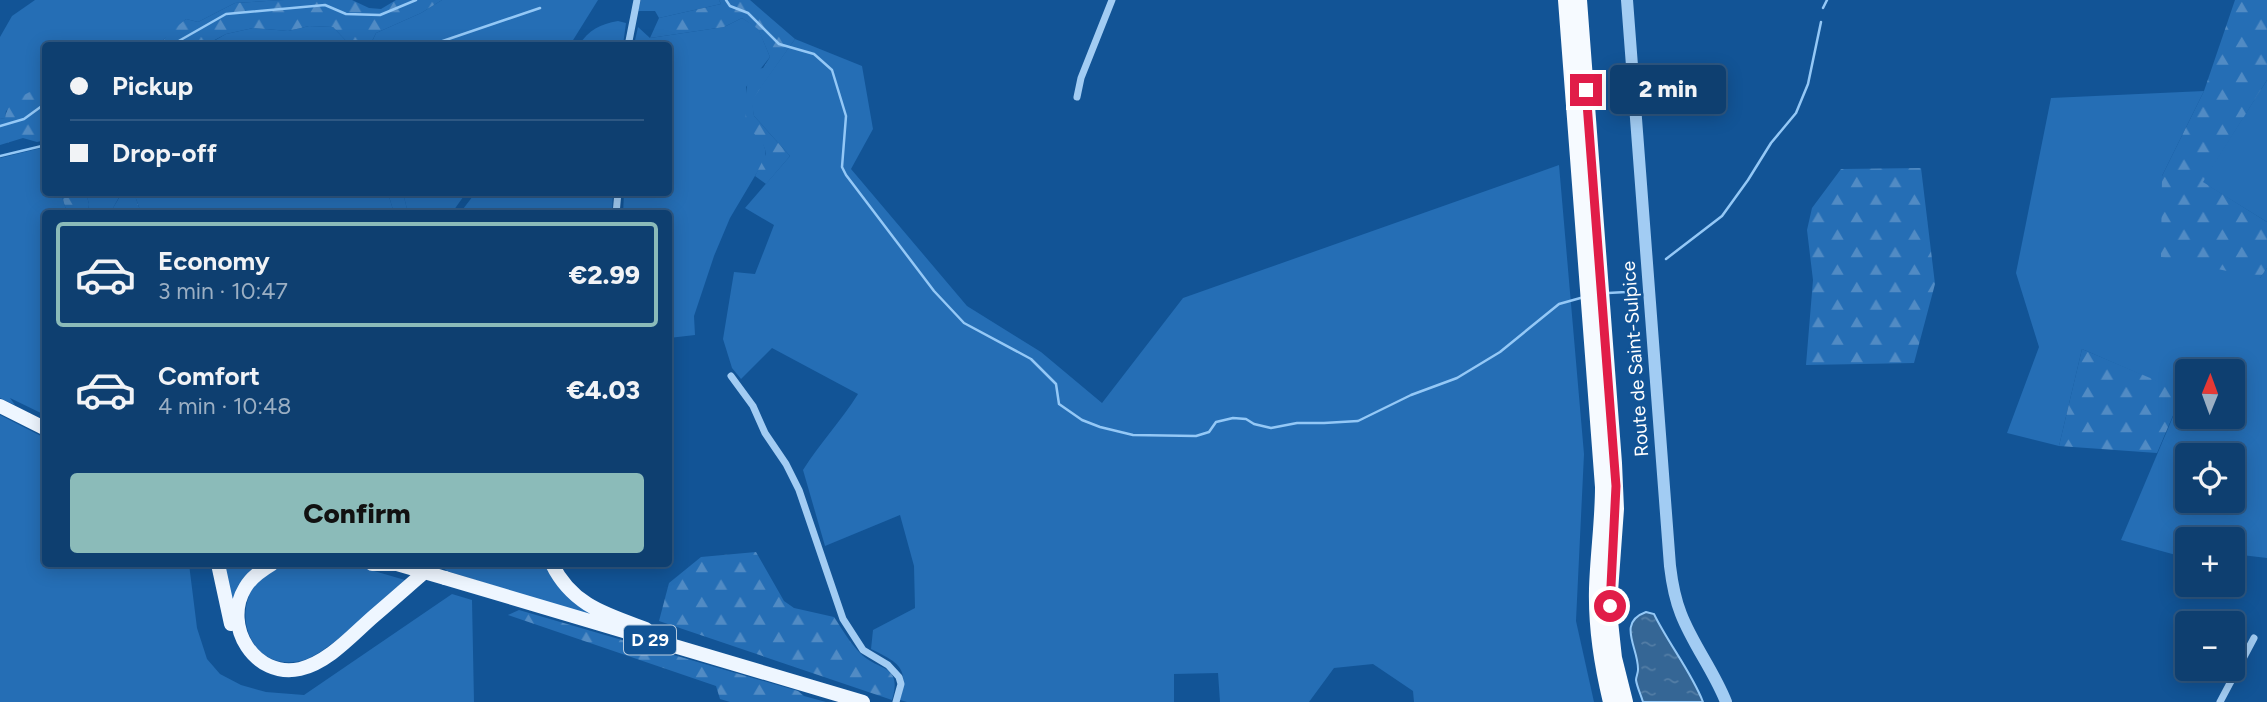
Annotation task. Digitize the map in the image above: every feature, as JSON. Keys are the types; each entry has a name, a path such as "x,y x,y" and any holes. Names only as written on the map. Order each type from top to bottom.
{"highway":[{"path":"1566,0 1616,486 1610,621 1616,669 1625,702"},
{"path":"1579,0 1603,487 1597,623 1611,702"}],"main road":[{"path":"0,406 42,427"},
{"path":"219,567 234,635 243,653 254,664 277,675 296,676 319,669 335,651"},
{"path":"268,567 247,584 239,600 237,623 247,647 265,664 285,670 311,666 335,651 431,567"},
{"name":"D 29","path":"406,567 863,702"},
{"path":"554,567 571,593 593,609 715,652 735,663"}],"street":[{"path":"629,42 637,0"},
{"path":"1077,97 1081,78 1112,0"},
{"name":"Route de Saint-Sulpice","path":"1627,0 1670,566 1674,594 1681,614 1726,702"},
{"path":"731,376 753,407 765,433 786,464 799,490 843,619 863,650 895,671 901,684 896,702"},
{"path":"2220,702 2254,638"}],"green space":[{"path":"35,0 284,0 235,3 198,22 186,19 161,42 42,42 42,86 6,111 5,118 0,119 0,37 12,16"},
{"path":"352,0 369,8 381,9 396,0 442,0 421,13 376,33 372,42 347,42 333,27 309,26 288,31 253,28 226,34 211,42 162,42 186,19 198,22 235,3"},
{"path":"442,0 598,0 572,42 372,42 376,33 421,13"},
{"path":"641,0 719,0 721,4 659,18 655,11 638,11"},
{"path":"719,0 750,0 795,39 752,100 754,116 790,156 766,184 755,176 766,154 765,148 748,126 745,114 750,70 763,68 770,57 758,29 742,18 724,27 650,38 659,18 721,4"},
{"path":"2235,0 2267,0 2267,80 2203,182 2267,222 2267,268 2260,278 2161,257 2162,176 2204,91"},
{"path":"742,18 758,28 770,57 746,87 748,125 764,144 766,154 730,218 714,256 694,316 695,335 672,338 672,210 623,210 624,196 672,196 672,42 635,42 638,27 650,38 724,27"},
{"path":"618,21 626,23 623,42 581,42 596,28"},
{"path":"309,26 333,27 347,42 212,42 226,34 253,28 288,31"},
{"path":"795,39 862,66 873,129 851,169 967,306 1041,352 1102,403 1183,298 1559,165 1584,454 1576,621 1594,702 1414,702 1413,691 1373,664 1334,668 1309,702 1220,702 1218,673 1174,674 1174,702 900,700 903,680 899,667 871,649 873,630 915,608 914,566 900,515 825,546 803,470 858,394 772,348 741,379 732,368 723,339 734,272 755,274 774,225 745,208 790,156 754,116 751,100"},
{"path":"2267,80 2267,222 2202,182"},
{"path":"42,86 42,141 23,138 0,145 0,119 5,118 7,111 21,97"},
{"path":"2204,91 2162,176 2260,278 2267,268 2267,558 2245,555 2245,527 2175,527 2175,555 2121,540 2175,412 2175,429 2245,429 2245,359 2175,359 2175,390 2082,349 2059,446 2007,433 2039,347 2016,273 2051,98"},
{"path":"42,148 42,196 62,196 66,210 42,210 42,414 10,398 15,405 0,398 0,158"},
{"path":"1921,168 1935,284 1914,363 1806,365 1813,280 1807,230 1812,208 1841,169"},
{"path":"62,196 87,196 88,210 66,210"},
{"path":"87,196 120,196 114,210 88,210"},
{"path":"120,196 135,196 140,210 114,210"},
{"path":"135,196 389,196 393,210 140,210"},
{"path":"389,196 404,196 407,210 393,210"},
{"path":"404,196 464,196 454,210 407,210"},
{"path":"473,196 613,196 612,210 462,210"},
{"path":"2082,349 2175,389 2175,411 2157,453 2059,446"},
{"path":"0,415 42,436 42,567 189,567 197,628 207,659 220,674 241,685 266,692 304,695 452,594 472,600 474,702 0,702"},
{"path":"756,552 784,601 794,608 834,617 860,653 891,674 895,688 892,700 659,621 669,583 701,557"},
{"path":"224,567 261,567 232,604"},
{"path":"278,567 360,567 405,580 327,647 304,660 287,662 272,659 260,651 247,626 249,596 257,581"},
{"path":"442,567 546,567 558,586 599,619 447,571"},
{"path":"519,610 798,691 804,696 826,702 730,702 720,699 716,686 508,615"}],"water":[{"path":"1646,612 1654,614 1703,702 1643,702 1636,680 1638,671 1631,629 1637,617"}],"waterway":[{"path":"177,42 226,14 325,5 346,14 380,15 416,0"},
{"path":"726,0 730,6 748,13 779,44 814,54 832,70 846,116 842,167 934,291 964,323 1031,359 1056,384 1059,404 1082,420 1100,427 1133,435 1196,436 1209,432 1216,422 1233,418 1246,419 1271,428 1297,423 1358,421 1411,395 1457,378 1500,352 1559,304 1584,297"},
{"path":"1823,8 1827,0"},
{"path":"440,42 540,8"},
{"path":"1666,259 1722,216 1771,143 1796,113 1808,84 1821,22"},
{"path":"0,126 24,119 42,106"},
{"path":"0,156 42,146"},
{"path":"1608,293 1626,292 1632,285"}],"route":[{"path":"1586,90 1616,486 1610,606"}]}
